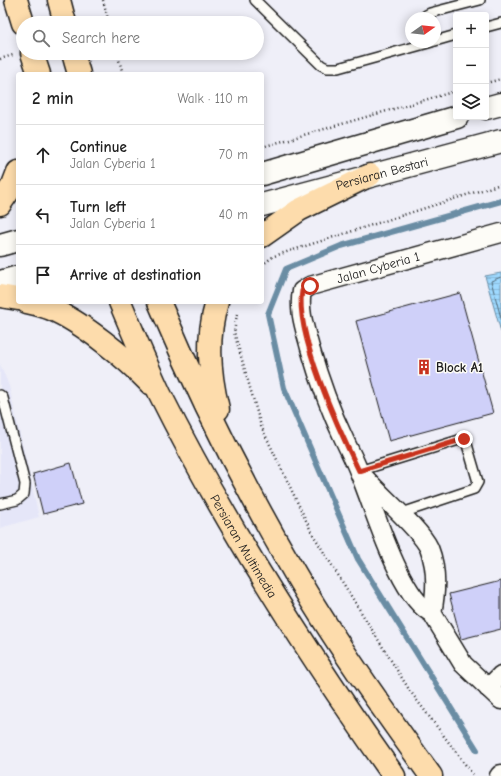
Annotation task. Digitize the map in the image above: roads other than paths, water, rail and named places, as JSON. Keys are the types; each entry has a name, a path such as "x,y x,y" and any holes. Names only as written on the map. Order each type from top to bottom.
{"main road":[{"path":"16,0 21,16"},
{"path":"58,0 63,16"},
{"path":"28,60 29,72"},
{"path":"34,60 38,72"},
{"path":"75,60 78,72"},
{"path":"489,107 501,104"},
{"path":"264,173 453,118"},
{"name":"Persiaran Bestari","path":"264,205 370,175 501,141"},
{"path":"264,235 299,210 370,175"},
{"path":"0,204 13,185 16,177"},
{"path":"0,245 16,241"},
{"path":"0,282 16,278"},
{"path":"0,296 16,299"},
{"path":"34,304 50,309 72,320 130,363 160,394"},
{"name":"Persiaran Multimedia","path":"121,304 160,394 224,514 307,648 394,776"},
{"path":"161,304 199,389 238,468 294,571 344,651 431,776"},
{"path":"228,305 212,318 209,352 212,386 220,418 238,468"}],"street":[{"name":"Jalan Cyberia 1","path":"501,233 310,286 302,291 300,302 304,327 314,363 343,438 359,471 394,561 413,596 426,610 432,613 463,664 501,700"},
{"name":"Jalan Cyberia 1","path":"359,471 413,528 428,548 434,567 435,586 432,613"},
{"path":"488,688 501,675"}],"lane":[{"path":"255,0 321,65 327,68 338,68 410,48"},
{"path":"434,12 480,0"},
{"path":"489,26 501,23"},
{"path":"441,40 453,37"},
{"path":"0,395 3,398 25,484 24,494 17,500 0,504"},
{"path":"359,471 459,440 464,439 466,441 478,482 477,486 474,489 399,514"}],"water":[{"path":"501,273 501,332 485,276"}],"waterway":[{"path":"477,750 358,559 284,388 268,314 286,269 341,246 501,201"}],"place":[{"name":"Block A1","path":"424,367"}]}
